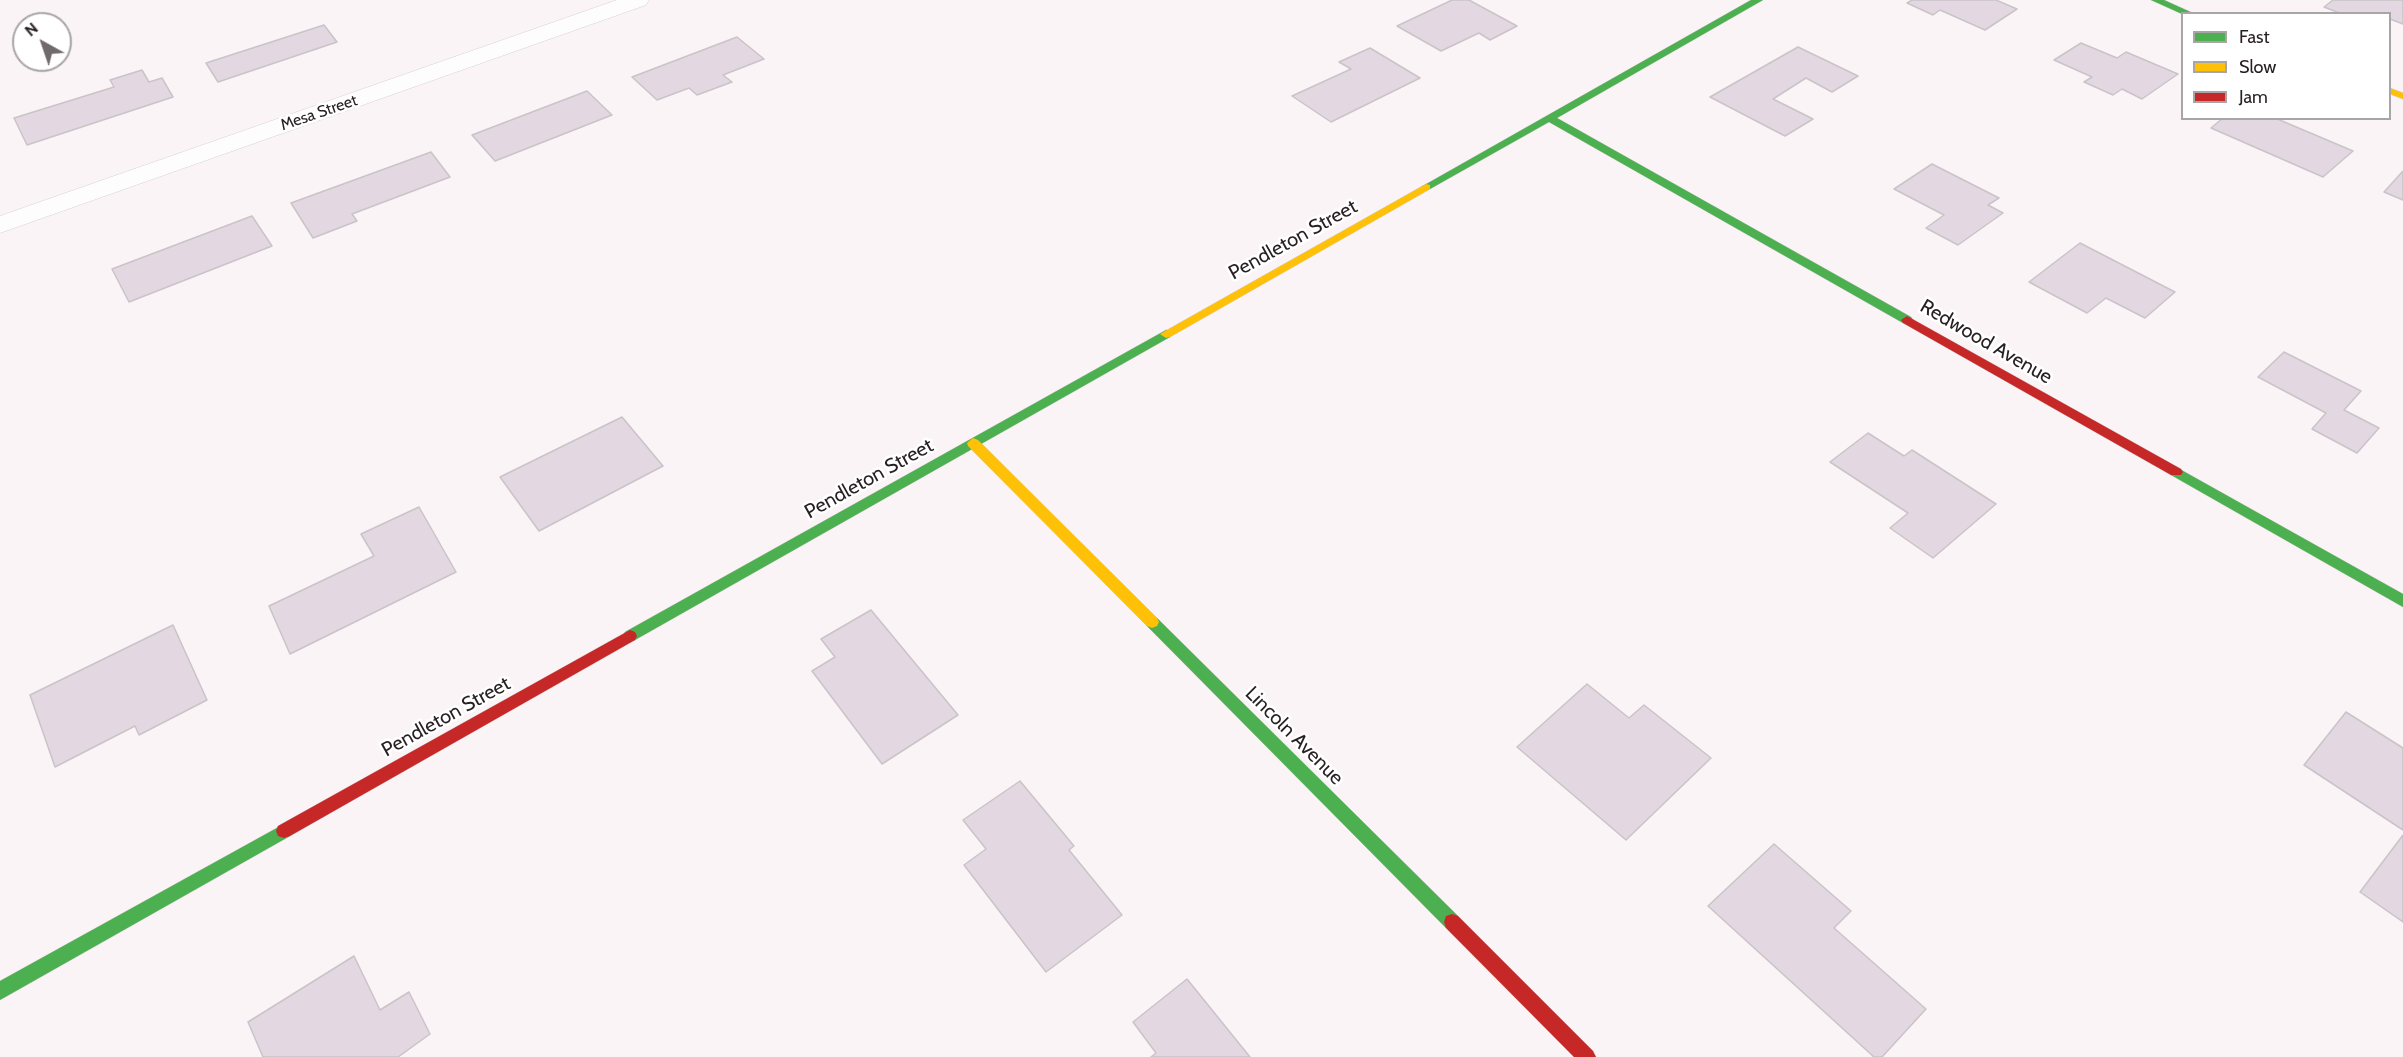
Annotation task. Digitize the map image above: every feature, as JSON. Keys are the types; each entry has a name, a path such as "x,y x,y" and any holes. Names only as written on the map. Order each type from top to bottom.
{"street":[{"name":"Mesa Street","path":"0,225 638,0"},
{"name":"Pendleton Street","path":"0,991 1758,0"},
{"path":"2156,0 2186,12"},
{"name":"Redwood Avenue","path":"1550,118 2403,601"},
{"name":"Lincoln Avenue","path":"973,442 1587,1057"}],"building":[{"path":"1452,0 1469,0 1517,26 1490,40 1479,33 1441,51 1397,26"},
{"path":"1912,0 1996,0 2017,9 1985,30 1940,10 1933,15 1907,3"},
{"path":"2333,0 2403,0 2403,24 2391,19 2391,12 2337,12 2324,7"},
{"path":"324,25 337,42 218,82 206,63"},
{"path":"737,37 764,59 723,75 732,82 697,95 689,88 657,100 632,77"},
{"path":"2081,43 2117,58 2126,52 2178,74 2142,99 2122,89 2113,95 2084,82 2092,77 2054,60"},
{"path":"1798,47 1858,76 1832,92 1806,78 1773,99 1813,119 1785,136 1710,97"},
{"path":"1370,48 1420,78 1331,122 1292,96 1351,69 1339,62"},
{"path":"142,70 149,82 162,78 173,97 27,145 14,118 114,87 110,80"},
{"path":"587,91 612,115 495,161 472,135"},
{"path":"2221,120 2280,120 2353,151 2323,177 2211,128"},
{"path":"431,152 450,177 352,214 357,221 313,238 291,203"},
{"path":"1932,164 1999,198 1988,205 2003,213 1958,245 1926,228 1944,215 1894,189"},
{"path":"2403,171 2403,200 2384,192"},
{"path":"252,216 272,246 129,302 112,269"},
{"path":"2080,243 2175,292 2145,318 2106,298 2087,313 2029,282"},
{"path":"2284,352 2361,391 2344,410 2379,428 2357,453 2312,429 2326,413 2258,377"},
{"path":"622,417 663,466 539,531 500,477"},
{"path":"1868,433 1904,456 1912,450 1996,504 1933,558 1890,528 1908,513 1830,462"},
{"path":"419,507 456,572 290,654 269,606 374,556 361,534"},
{"path":"871,610 958,715 882,764 812,671 835,657 821,639"},
{"path":"173,625 207,700 139,735 135,726 55,767 30,695"},
{"path":"1587,684 1629,718 1644,705 1711,758 1626,840 1517,747"},
{"path":"2346,712 2403,748 2403,830 2304,765"},
{"path":"1020,781 1074,846 1069,850 1122,915 1046,972 964,865 986,849 963,820"},
{"path":"2403,835 2403,922 2360,892"},
{"path":"1774,844 1851,911 1834,928 1926,1009 1882,1057 1874,1057 1708,906"},
{"path":"354,956 380,1010 409,992 430,1034 398,1057 263,1057 248,1022"},
{"path":"1187,979 1250,1057 1151,1057 1156,1053 1133,1022"}],"traffic: fast":[{"path":"1426,187 1758,0"},
{"path":"2156,0 2186,12"},
{"path":"1550,118 1907,320"},
{"path":"630,636 1166,334"},
{"path":"2176,472 2403,601"},
{"path":"1152,622 1452,922"},
{"path":"0,991 284,831"}],"traffic: slow":[{"path":"2391,91 2403,96"},
{"path":"1166,334 1426,187"},
{"path":"973,443 1152,622"}],"traffic: jam":[{"path":"1907,320 2176,472"},
{"path":"284,831 630,636"},
{"path":"1452,922 1587,1057"}]}
